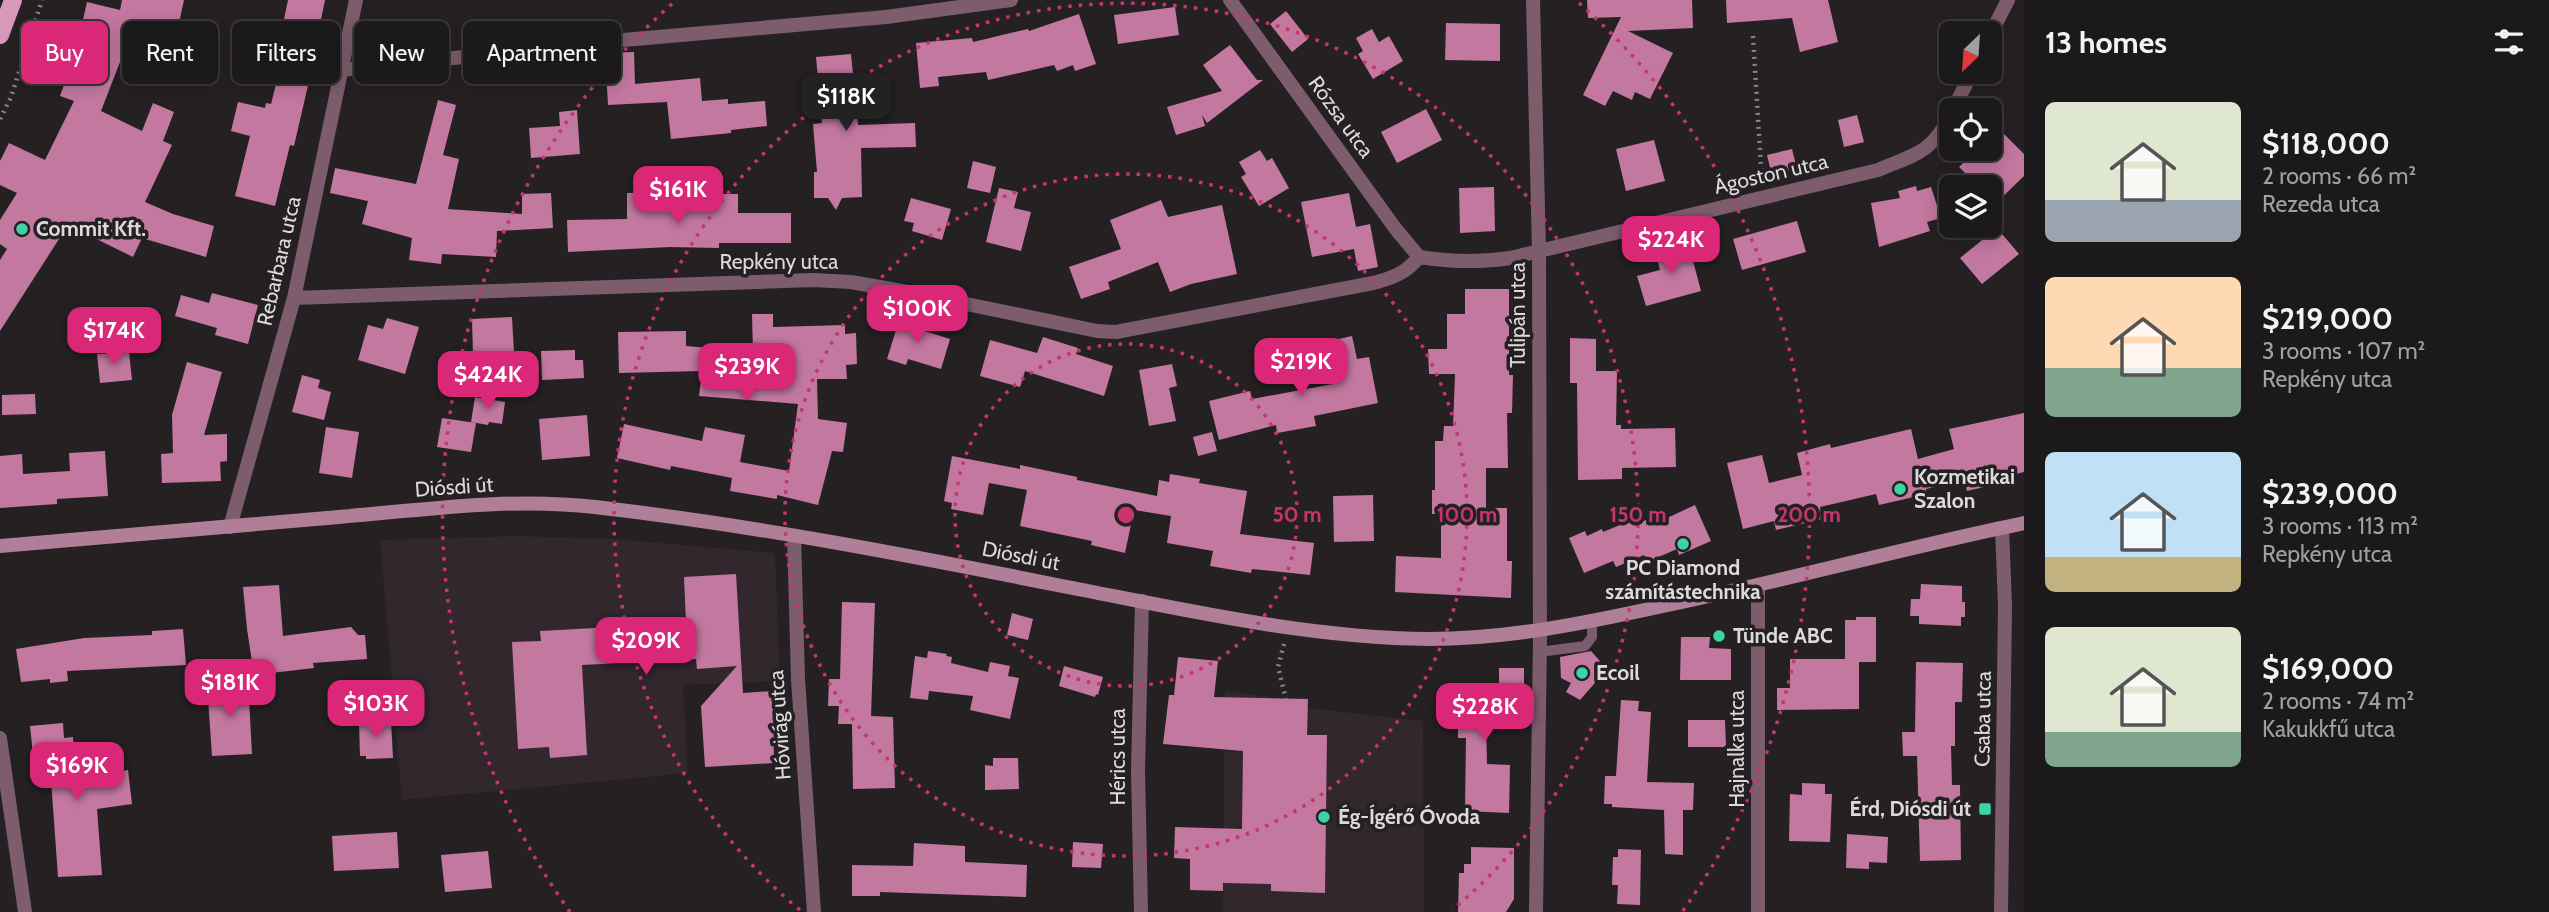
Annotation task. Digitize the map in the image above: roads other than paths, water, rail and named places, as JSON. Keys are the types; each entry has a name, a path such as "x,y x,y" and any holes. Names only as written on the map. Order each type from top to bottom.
{"main road":[{"path":"0,35 13,0"},
{"name":"Diósdi út","path":"0,546 516,503 556,503 794,536 1303,629 1381,637 1489,637 1592,621 1758,586 2024,523"}],"street":[{"name":"Rebarbara utca","path":"230,527 294,298 356,0"},
{"path":"341,70 612,41 886,18 1011,0"},
{"name":"Rózsa utca","path":"1230,0 1395,228 1419,257"},
{"name":"Tulipán utca","path":"1533,0 1539,251 1540,630 1536,912"},
{"path":"1998,21 2008,0"},
{"name":"Ágoston utca","path":"1539,251 1878,170 1922,152 1931,146 1939,133"},
{"path":"1419,257 1454,263 1480,262 1539,251"},
{"name":"Repkény utca","path":"294,298 813,280 851,282 1097,331 1116,332 1373,284 1409,270 1419,257"},
{"name":"Csaba utca","path":"2001,912 2006,605 2002,528"},
{"name":"Hóvirág utca","path":"794,536 798,679 814,912"},
{"name":"Hajnalka utca","path":"1758,586 1758,912"},
{"name":"Hérics utca","path":"1140,912 1138,771 1142,601"},
{"path":"0,738 25,912"}],"lane":[{"path":"1539,652 1585,646 1592,637 1592,621"}],"place":[{"name":"Commit Kft.","path":"22,229"},
{"name":"Kozmetikai Szalon","path":"1900,489"},
{"name":"PC Diamond számítástechnika","path":"1683,544"},
{"name":"Tünde ABC","path":"1719,636"},
{"name":"Ecoil","path":"1582,673"},
{"name":"Érd, Diósdi út","path":"1985,809"},
{"name":"Ég-Ígérő Óvoda","path":"1324,817"}]}
